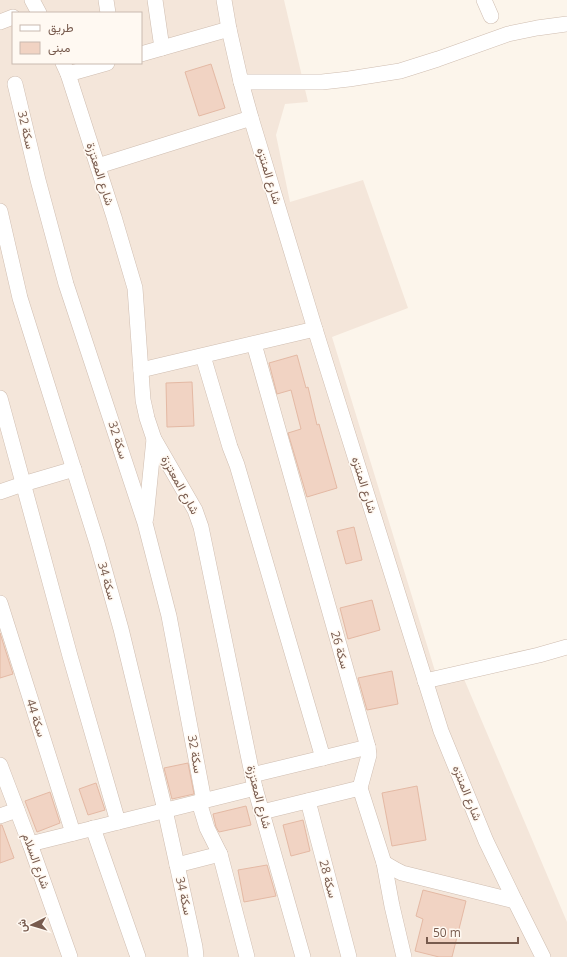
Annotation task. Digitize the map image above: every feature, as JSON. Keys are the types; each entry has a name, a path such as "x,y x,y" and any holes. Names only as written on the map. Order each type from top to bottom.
{"street":[{"path":"106,0 108,12"},
{"path":"155,0 162,48"},
{"name":"شارع المنتزه","path":"224,0 241,82 251,118 314,329 441,731 486,841 543,957"},
{"path":"484,0 491,16"},
{"path":"0,22 12,17"},
{"path":"241,82 322,82 400,71 508,34 567,24"},
{"path":"142,54 229,29"},
{"path":"65,68 99,64"},
{"name":"شارع المعتززة","path":"65,68 98,166 135,288 143,400 147,418 154,439 195,510 201,527 254,782 303,957"},
{"name":"سكة 32","path":"15,84 38,180 66,284 145,523 170,616 207,828 220,854"},
{"path":"98,166 251,118"},
{"name":"سكة 34","path":"0,210 20,298 97,543 121,629 165,810 195,946 196,957"},
{"path":"142,370 314,329"},
{"name":"سكة 26","path":"254,344 368,747 369,755 360,788"},
{"path":"203,356 230,447 237,465 323,758"},
{"path":"0,398 70,656 118,822"},
{"path":"145,523 154,439"},
{"path":"0,492 74,469"},
{"name":"سكة 44","path":"0,603 73,833"},
{"path":"425,681 567,648"},
{"path":"30,844 202,801 323,758 368,747"},
{"name":"شارع السلام","path":"0,765 70,957"},
{"path":"262,812 360,788 384,863 404,957"},
{"name":"سكة 28","path":"308,801 349,957"},
{"path":"0,816 17,810"},
{"path":"93,828 138,957"},
{"path":"177,865 220,854 247,957"},
{"path":"384,863 402,873 515,901"}],"shaded area":[{"path":"0,0 284,0 308,102 285,104 276,135 290,202 363,180 408,308 332,337 435,671 464,679 567,922 567,957 0,957"}],"building":[{"path":"211,64 225,108 199,116 185,72"},
{"path":"297,355 306,388 308,387 317,425 319,424 337,488 307,497 288,433 301,429 291,390 277,394 269,363"},
{"path":"192,382 194,426 167,427 166,383"},
{"path":"354,527 362,560 346,564 337,531"},
{"path":"372,600 380,630 348,639 340,608"},
{"path":"0,633 13,674 0,678"},
{"path":"392,671 398,704 367,710 358,678"},
{"path":"188,763 194,794 172,799 164,768"},
{"path":"96,783 105,810 88,815 79,789"},
{"path":"417,786 426,840 392,846 382,793"},
{"path":"50,792 60,823 37,832 25,801"},
{"path":"246,806 251,825 219,832 216,827 213,814"},
{"path":"303,820 310,851 291,856 283,825"},
{"path":"0,825 2,825 14,858 0,863"},
{"path":"267,865 276,896 244,902 238,870"},
{"path":"423,890 466,901 452,957 439,957 415,951 423,919 416,916"}]}
